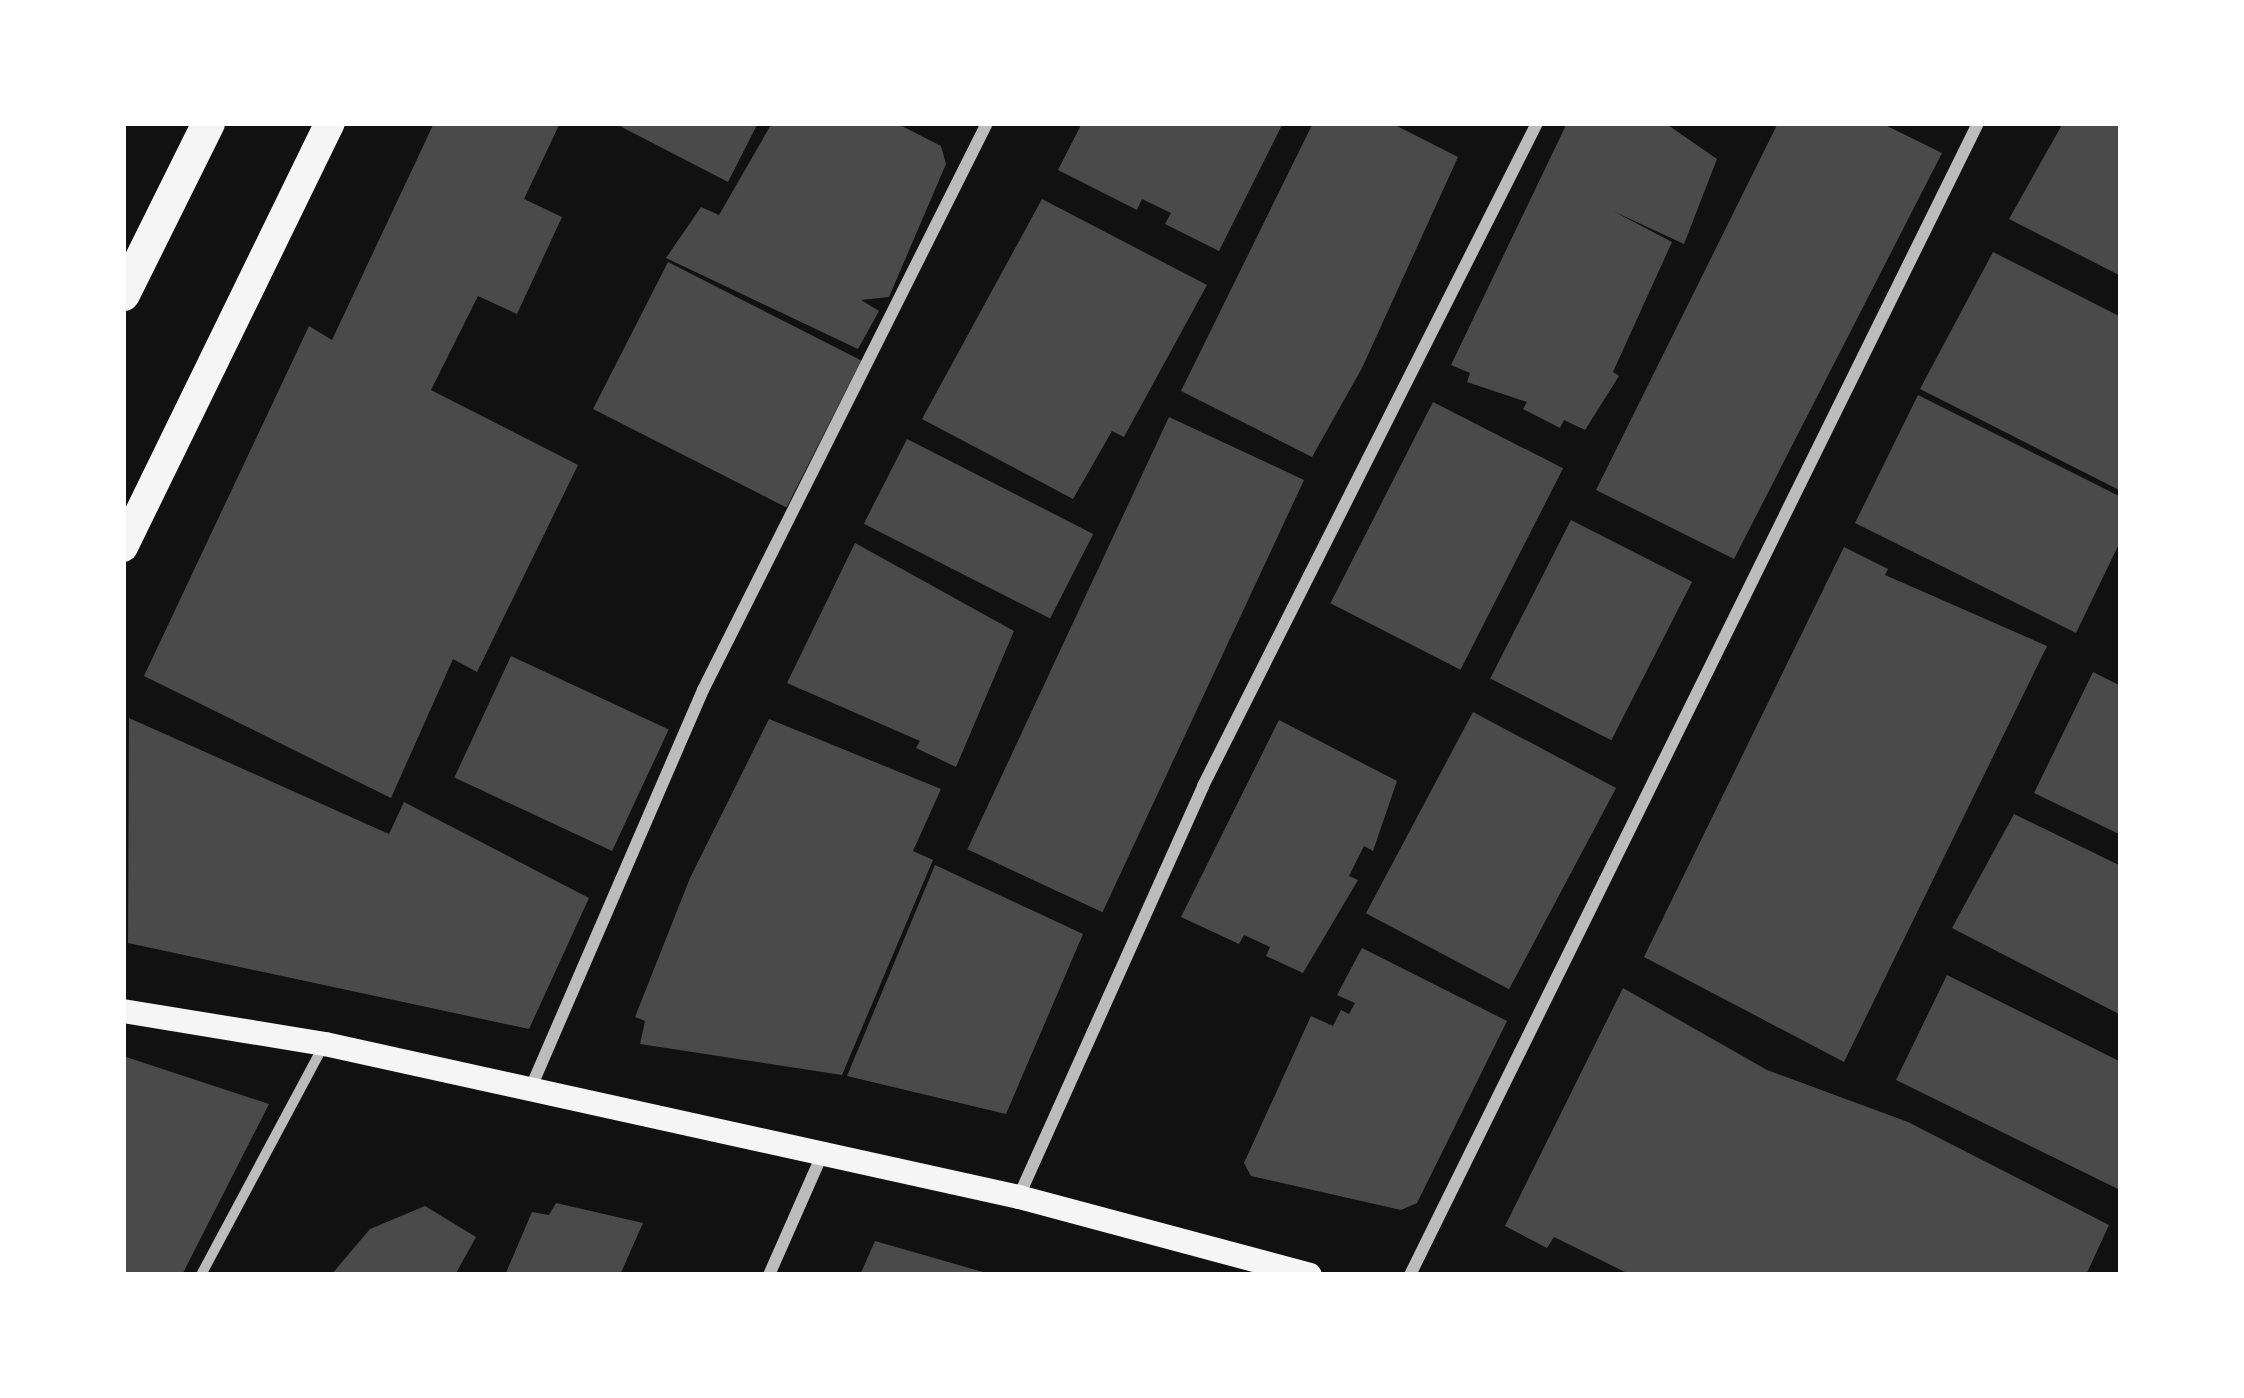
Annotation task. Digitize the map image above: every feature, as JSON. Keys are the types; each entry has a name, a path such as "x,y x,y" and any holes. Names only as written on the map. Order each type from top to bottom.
{"highway":[{"path":"123,294 208,123"}],"main road":[{"path":"123,547 330,123"},
{"path":"123,1011 325,1044 1019,1197 1272,1271 1310,1275"}],"street":[{"path":"529,1092 703,690 987,123"},
{"path":"1019,1197 1203,786 1537,123"},
{"path":"1410,1275 1978,123"},
{"path":"201,1275 325,1044"},
{"path":"769,1275 822,1155"}],"building":[{"path":"434,123 560,123 524,199 562,217 517,314 478,296 431,390 578,465 477,672 453,659 391,798 144,676 309,326 332,340"},
{"path":"614,123 758,123 728,182"},
{"path":"772,123 896,123 941,146 946,164 889,297 861,300 879,311 858,349 666,258 701,207 719,215"},
{"path":"1082,123 1283,123 1219,251 1165,224 1171,213 1142,199 1137,210 1058,170"},
{"path":"1313,123 1391,123 1458,157 1362,368 1312,457 1181,391"},
{"path":"1567,123 1665,123 1717,159 1684,244 1613,211 1672,242 1613,372 1619,376 1585,430 1564,420 1560,428 1523,409 1527,402 1467,382 1470,373 1451,365"},
{"path":"1778,123 1881,123 1942,153 1734,559 1596,490"},
{"path":"2063,123 2121,125 2121,276 2009,219"},
{"path":"1042,199 1207,285 1124,437 1112,431 1073,499 922,419"},
{"path":"1993,252 2121,317 2121,491 1920,389"},
{"path":"668,262 861,361 786,508 593,409"},
{"path":"1918,395 2121,497 2121,540 2076,633 1855,523"},
{"path":"1433,402 1563,468 1460,670 1330,603"},
{"path":"1169,417 1304,480 1102,912 967,849"},
{"path":"907,439 1093,534 1050,619 864,524"},
{"path":"1571,520 1692,582 1611,740 1490,679"},
{"path":"855,543 1014,631 956,767 916,748 920,741 787,683"},
{"path":"1844,547 1888,569 1885,575 2047,646 1844,1062 1644,957"},
{"path":"511,656 669,730 612,851 454,777"},
{"path":"2093,672 2121,686 2121,835 2034,793"},
{"path":"1473,712 1616,788 1509,989 1366,913"},
{"path":"129,718 389,834 404,802 589,898 529,1029 128,943"},
{"path":"769,719 941,789 913,851 933,860 842,1075 640,1044 645,1021 635,1017 690,878"},
{"path":"1279,720 1397,781 1373,851 1364,846 1349,876 1358,880 1303,973 1266,956 1270,947 1244,935 1239,944 1181,917"},
{"path":"2014,814 2121,866 2121,1015 1952,928"},
{"path":"935,865 1083,934 1006,1114 847,1076"},
{"path":"1362,948 1507,1021 1417,1203 1401,1210 1251,1176 1244,1163 1311,1016 1333,1026 1341,1010 1349,1014 1355,1003 1337,995"},
{"path":"1947,975 2121,1062 2120,1190 1896,1080"},
{"path":"1623,988 1767,1070 1908,1122 2109,1225 2086,1275 1631,1275 1554,1237 1547,1248 1505,1226"},
{"path":"123,1056 269,1104 182,1275 123,1275"},
{"path":"556,1203 643,1223 620,1275 505,1275 532,1212 549,1215"},
{"path":"425,1206 476,1237 455,1275 331,1275 370,1229"},
{"path":"875,1241 990,1274 990,1275 860,1275"}]}
